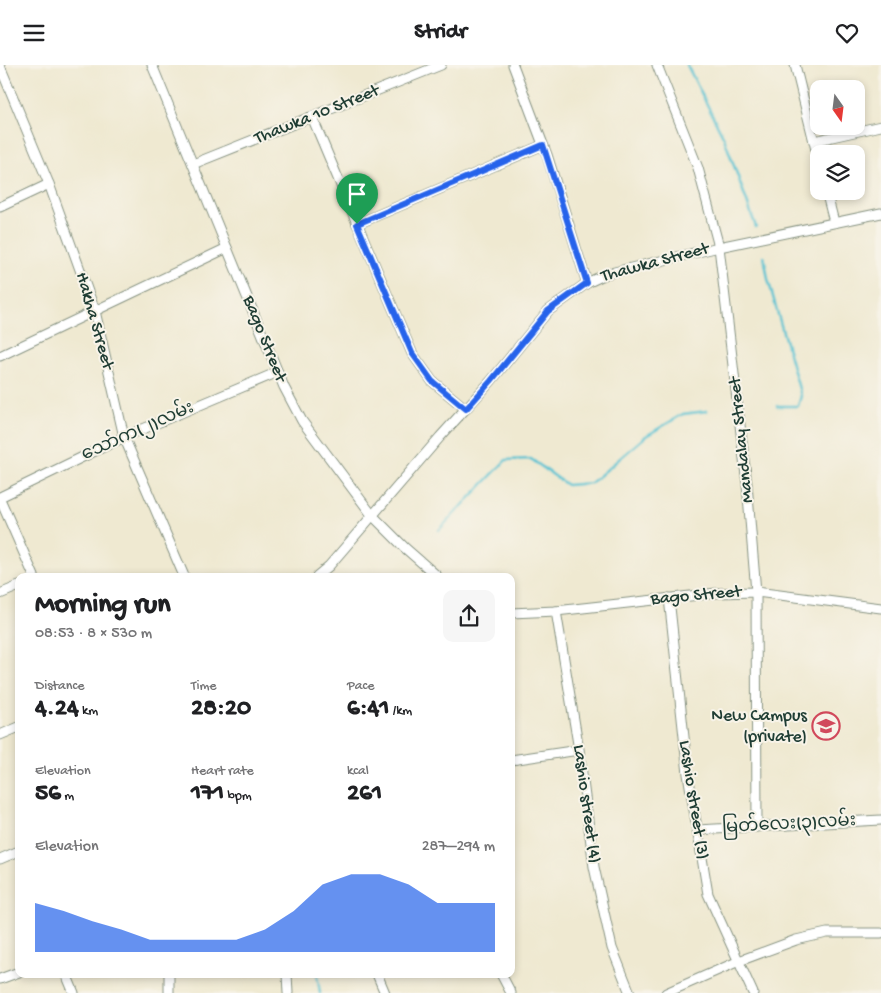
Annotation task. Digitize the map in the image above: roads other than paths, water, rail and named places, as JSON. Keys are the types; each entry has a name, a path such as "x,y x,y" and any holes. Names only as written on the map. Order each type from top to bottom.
{"street":[{"name":"Bago Street","path":"152,65 278,372 302,421 372,515 433,573"},
{"name":"Thawka 10 Street","path":"193,164 441,65"},
{"path":"513,65 543,145 587,283"},
{"name":"Mandalay Street","path":"657,65 698,168 719,247 747,484 756,592 757,827"},
{"path":"795,65 815,145"},
{"name":"Hakha Street","path":"0,66 48,185 95,311 124,437 183,573"},
{"path":"312,117 412,353 432,381 466,409"},
{"path":"814,141 881,126"},
{"path":"357,224 543,145"},
{"path":"0,207 48,185"},
{"path":"828,200 834,222"},
{"name":"Thawka Street","path":"320,573 491,381 548,311 587,283 606,274 719,247 881,213"},
{"path":"0,356 227,248"},
{"name":"သော်က(၂)လမ်း","path":"0,498 124,437 278,372"},
{"path":"0,498 33,573"},
{"path":"0,594 15,588"},
{"name":"Bago Street","path":"515,613 556,611 669,598 756,592 881,609"},
{"name":"Lashio street (3)","path":"669,598 688,774 708,894 753,993"},
{"name":"Lashio street (4)","path":"556,611 579,751 594,867 612,948 630,993"},
{"path":"0,735 15,729"},
{"path":"515,759 579,751"},
{"name":"မြတ်လေး(၃)လမ်း","path":"697,830 881,820"},
{"path":"0,859 15,853"},
{"path":"666,993 739,961 796,940 827,933 881,933"},
{"path":"0,979 15,973"},
{"path":"68,978 74,993"},
{"path":"169,978 169,993"},
{"path":"287,978 288,993"},
{"path":"379,978 386,993"},
{"path":"503,978 511,993"}],"waterway":[{"path":"687,65 724,138 756,227"},
{"path":"764,256 768,279 801,396 798,406 777,406"},
{"path":"439,530 506,460 531,459 567,485 591,483 646,436 683,414 707,411"},
{"path":"318,978 320,993"}],"place":[{"name":"New Campus (private)","path":"826,726"}]}
